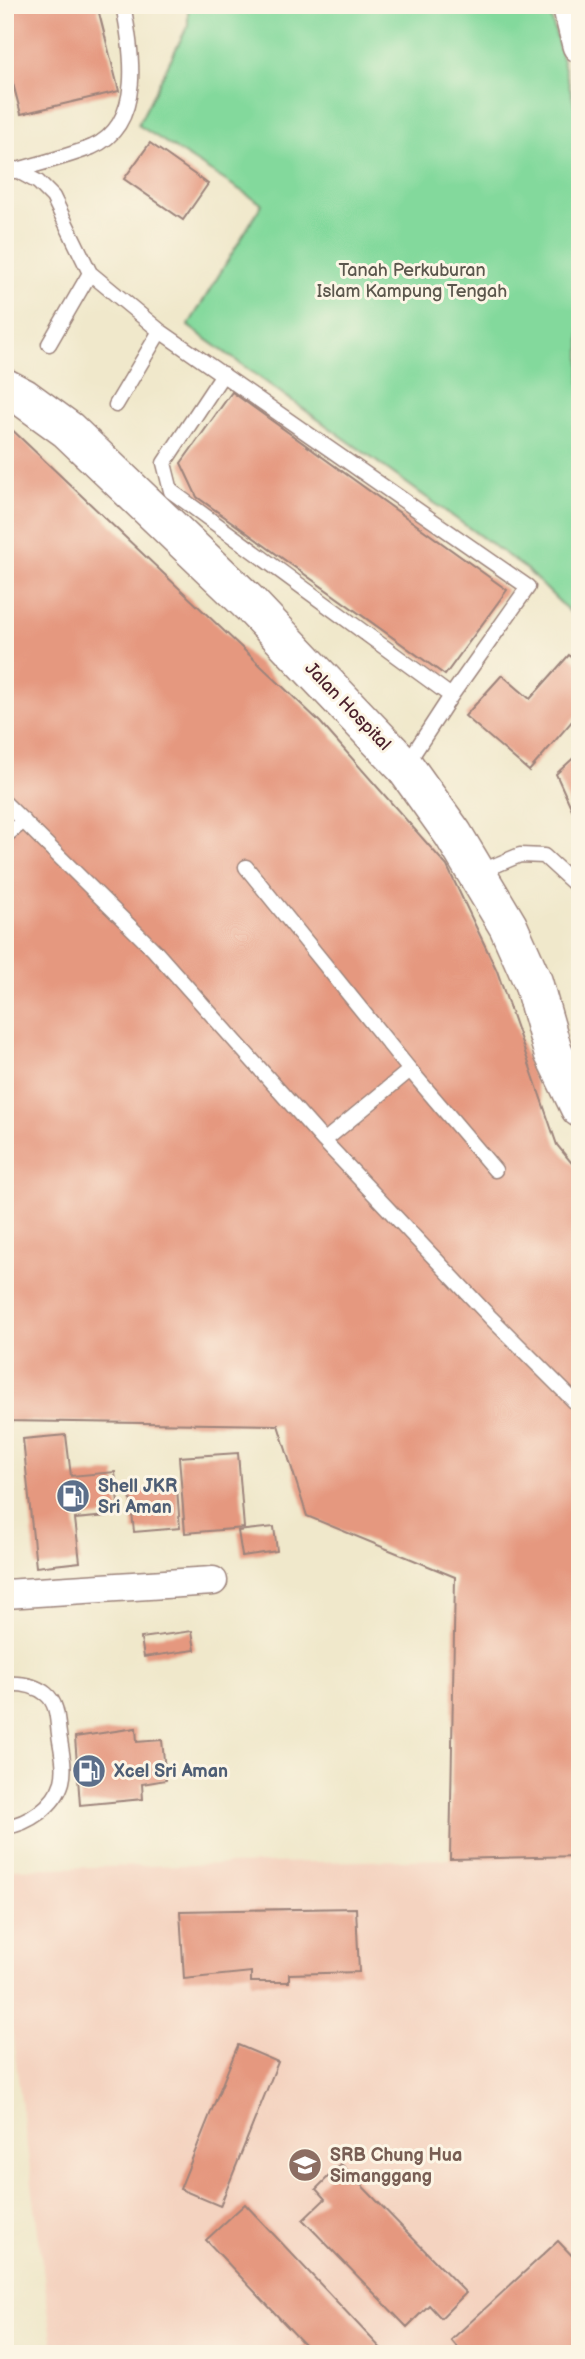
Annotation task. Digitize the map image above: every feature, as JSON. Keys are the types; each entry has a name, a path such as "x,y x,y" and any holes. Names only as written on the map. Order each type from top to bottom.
{"main road":[{"name":"Jalan Hospital","path":"5,388 24,398 78,440 251,605 405,767 453,834 508,926 533,982 553,1052 580,1108"}],"street":[{"path":"570,5 580,45"},
{"path":"6,1586 213,1581"}],"lane":[{"path":"10,168 94,146 111,134 123,115 133,66 123,5"},
{"path":"10,168 38,182 52,197 90,272 160,331 528,587 405,767"},
{"path":"49,344 90,272"},
{"path":"116,405 160,331"},
{"path":"223,374 164,463 172,491 451,696"},
{"path":"5,803 154,950 324,1141 491,1318 580,1406"},
{"path":"5,836 24,821"},
{"path":"476,874 520,855 533,854 544,856 580,889"},
{"path":"246,867 410,1070 495,1170"},
{"path":"324,1141 410,1070"},
{"path":"5,1684 33,1687 45,1693 55,1704 64,1764 62,1783 51,1802 36,1816 5,1827"}],"shaded area":[{"name":"SRB Chung Hua Simanggang","path":"580,1856 580,2354 54,2354 5,1977 5,1869"}],"green space":[{"name":"Tanah Perkuburan Islam Kampung Tengah","path":"188,5 548,5 580,126 580,622 526,569 188,326 262,204 138,125 188,25"}],"building":[{"path":"5,5 97,5 119,91 21,114 5,53"},
{"path":"150,143 208,184 183,220 124,179"},
{"path":"232,392 507,590 445,675 197,497 181,463"},
{"path":"5,423 320,722 447,866 497,971 557,1145 580,1173 580,1856 450,1859 455,1577 307,1516 278,1425 5,1421"},
{"path":"569,655 580,664 580,712 529,771 465,716 502,675 530,699"},
{"path":"580,752 580,827 556,774"},
{"name":"Shell JKR Sri Aman","path":"66,1435 71,1476 115,1472 119,1515 75,1519 80,1562 36,1567 23,1439"},
{"path":"238,1453 244,1528 185,1533 179,1457"},
{"path":"177,1488 180,1528 134,1532 130,1492"},
{"path":"274,1527 277,1551 242,1556 238,1531"},
{"path":"192,1631 195,1650 144,1657 141,1638"},
{"path":"136,1728 137,1742 162,1740 166,1780 142,1784 143,1799 80,1805 75,1737"},
{"path":"356,1908 359,1972 289,1974 289,1982 251,1982 251,1972 184,1979 180,1911"},
{"path":"238,2045 278,2062 220,2206 180,2189"},
{"path":"341,2164 466,2293 441,2318 429,2305 407,2327 303,2220 325,2199 316,2189"},
{"path":"245,2204 386,2354 296,2354 305,2345 206,2240"},
{"path":"558,2241 580,2264 580,2354 463,2354 451,2340"}],"place":[{"name":"Shell JKR Sri Aman","path":"73,1496"},
{"name":"Xcel Sri Aman","path":"89,1771"},
{"name":"SRB Chung Hua Simanggang","path":"305,2165"}]}
